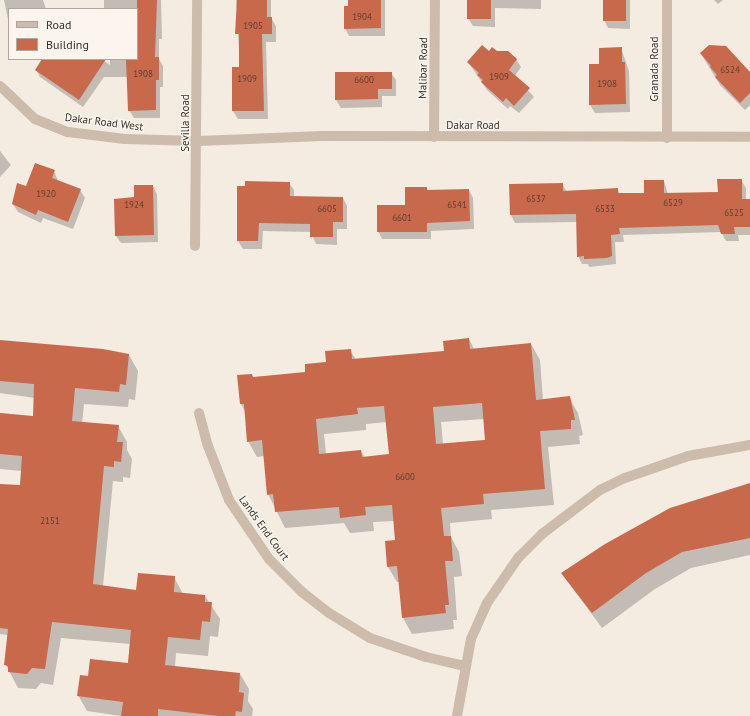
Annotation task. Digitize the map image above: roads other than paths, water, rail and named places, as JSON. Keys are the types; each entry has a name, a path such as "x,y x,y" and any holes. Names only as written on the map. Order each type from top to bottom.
{"street":[{"name":"Sevilla Road","path":"195,246 197,0"},
{"name":"Malibar Road","path":"434,137 435,0"},
{"name":"Granada Road","path":"667,0 667,138"},
{"name":"Dakar Road West","path":"0,86 35,119 68,132 125,139 197,141"},
{"name":"Dakar Road","path":"197,141 322,136 750,137"},
{"name":"Lands End Court","path":"199,413 208,446 229,500 269,559 302,592 330,613 370,638 426,657 464,666"},
{"path":"457,716 464,666 471,639 487,603 518,558 542,534 600,490 625,478 688,456 750,445"}]}
